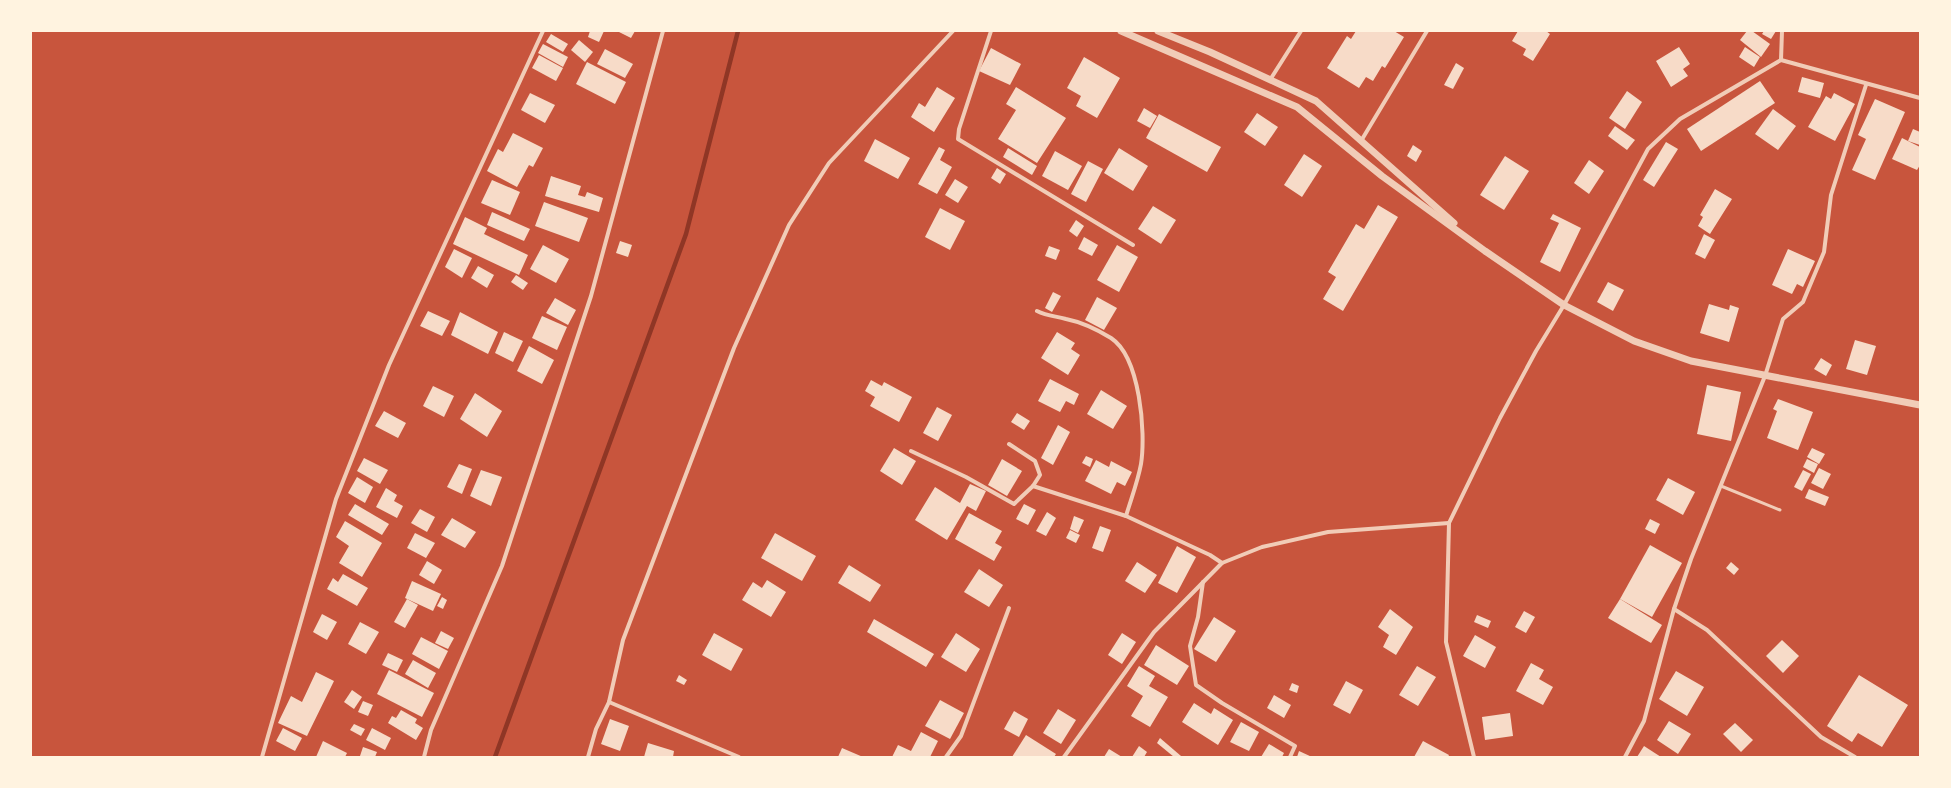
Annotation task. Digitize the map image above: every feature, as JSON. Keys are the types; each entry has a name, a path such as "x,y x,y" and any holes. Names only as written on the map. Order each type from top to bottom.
{"street":[{"path":"262,757 336,499 389,365 543,31"},
{"path":"424,757 431,730 502,566 591,296 662,31"},
{"path":"588,757 596,729 609,702 623,640 734,348 789,225 829,163 953,31"},
{"path":"991,31 959,129 958,139 1133,245"},
{"path":"1121,31 1297,108 1382,176 1564,305 1634,341 1691,361 1920,405"},
{"path":"1158,31 1316,101 1486,251"},
{"path":"1270,80 1301,31"},
{"path":"1361,141 1427,31"},
{"path":"1781,60 1782,31"},
{"path":"1474,757 1446,642 1449,524 1507,405 1536,351 1564,305 1648,149 1680,119 1781,60 1920,98"},
{"path":"1626,757 1644,721 1674,609 1691,559 1765,376 1783,319 1803,302 1824,252 1831,195 1866,84"},
{"path":"1037,311 1048,316 1067,319 1087,326 1112,339 1127,356 1137,390 1143,422 1141,464 1126,516"},
{"path":"911,451 966,477 1014,504 1033,486 1040,475 1035,460 1009,444"},
{"path":"1033,486 1126,516 1210,555 1222,563"},
{"path":"1064,757 1154,632 1222,563 1262,548 1328,532 1449,524"},
{"path":"1203,582 1198,617 1190,646 1196,685 1222,703 1295,746 1290,757"},
{"path":"946,757 961,736 1009,608"},
{"path":"1674,609 1707,630 1821,737 1855,757"},
{"path":"609,702 739,757"}],"lane":[{"path":"1721,486 1780,510"}],"building":[{"path":"590,31 604,31 599,42 588,37"},
{"path":"617,31 635,31 631,38"},
{"path":"1356,31 1394,31 1404,37 1385,68 1382,66 1373,81 1366,77 1359,88 1327,68 1347,36 1351,39"},
{"path":"1518,31 1546,31 1550,34 1533,61 1523,55 1526,49 1512,41"},
{"path":"1747,31 1752,31 1770,44 1761,57 1740,40"},
{"path":"1764,31 1776,31 1771,39 1762,34"},
{"path":"551,34 568,44 563,52 546,42"},
{"path":"579,40 593,52 585,62 571,50"},
{"path":"543,44 568,57 563,67 538,53"},
{"path":"1679,47 1690,64 1683,69 1688,76 1671,87 1656,61"},
{"path":"1745,47 1760,57 1754,67 1739,57"},
{"path":"991,48 1021,64 1010,85 979,71"},
{"path":"605,49 633,64 625,78 597,64"},
{"path":"539,55 563,68 556,81 532,68"},
{"path":"1084,57 1120,78 1097,118 1076,106 1081,96 1067,88"},
{"path":"587,62 626,82 615,104 576,84"},
{"path":"1456,63 1464,68 1453,89 1444,85"},
{"path":"1802,77 1824,83 1820,98 1798,92"},
{"path":"1760,81 1775,103 1701,151 1687,129"},
{"path":"937,87 955,98 934,132 911,117 919,103 925,107"},
{"path":"1016,87 1066,118 1037,163 998,139 1016,110 1006,104"},
{"path":"1627,91 1642,102 1625,129 1609,118"},
{"path":"530,93 555,105 545,123 521,110"},
{"path":"1834,93 1855,104 1835,141 1808,127 1826,96 1831,99"},
{"path":"1875,99 1905,112 1875,180 1852,170 1866,139 1858,135"},
{"path":"1144,108 1157,116 1150,128 1137,121"},
{"path":"1773,109 1796,126 1778,150 1755,134"},
{"path":"1257,113 1278,127 1265,146 1244,132"},
{"path":"1159,114 1221,147 1207,172 1146,138"},
{"path":"1615,126 1635,140 1627,150 1608,136"},
{"path":"1913,129 1920,132 1920,145 1908,141"},
{"path":"513,133 543,148 533,167 529,165 517,187 487,171 498,149 503,152"},
{"path":"1902,138 1920,147 1920,165 1917,170 1892,159"},
{"path":"875,139 910,158 898,179 864,161"},
{"path":"1666,142 1678,149 1654,187 1643,180"},
{"path":"1413,145 1422,151 1416,162 1407,156"},
{"path":"939,147 945,150 940,160 952,167 937,194 918,184"},
{"path":"1008,148 1037,166 1032,175 1003,157"},
{"path":"1119,148 1148,166 1133,191 1104,173"},
{"path":"1055,151 1082,166 1068,190 1042,176"},
{"path":"1304,154 1322,166 1302,197 1284,185"},
{"path":"1505,156 1529,171 1504,210 1480,195"},
{"path":"1589,160 1604,171 1589,194 1574,183"},
{"path":"1088,161 1103,169 1086,202 1071,194"},
{"path":"997,168 1006,174 1000,184 991,178"},
{"path":"551,176 581,186 578,195 585,197 587,192 603,198 599,212 545,196"},
{"path":"955,179 968,187 958,203 945,195"},
{"path":"492,180 520,192 510,215 481,203"},
{"path":"1715,189 1732,199 1710,234 1698,226 1703,217 1700,215"},
{"path":"544,202 588,218 579,242 535,226"},
{"path":"1378,205 1398,217 1343,311 1323,299 1336,277 1328,272 1356,224 1364,229"},
{"path":"1153,206 1176,220 1161,244 1138,229"},
{"path":"940,208 965,221 950,250 925,237"},
{"path":"492,212 530,229 524,241 487,225"},
{"path":"1553,214 1581,228 1560,272 1540,262 1559,223 1550,219"},
{"path":"465,217 487,228 484,234 528,255 519,275 453,244"},
{"path":"1076,220 1084,226 1077,237 1069,231"},
{"path":"1704,234 1715,240 1705,259 1695,254"},
{"path":"1084,237 1098,245 1092,256 1078,249"},
{"path":"620,241 632,245 628,257 616,253"},
{"path":"543,245 569,259 556,283 530,269"},
{"path":"1117,245 1138,257 1119,292 1097,280"},
{"path":"1049,246 1060,250 1056,260 1045,256"},
{"path":"454,249 472,258 462,278 445,267"},
{"path":"1788,249 1815,261 1803,287 1797,284 1792,294 1772,285"},
{"path":"478,266 494,275 487,288 471,278"},
{"path":"516,275 528,283 523,290 511,282"},
{"path":"1608,282 1624,290 1613,311 1597,302"},
{"path":"1053,292 1061,296 1052,312 1045,308"},
{"path":"1097,297 1117,308 1104,330 1085,320"},
{"path":"555,298 576,310 568,325 546,313"},
{"path":"1709,304 1729,310 1730,305 1739,308 1729,342 1700,333"},
{"path":"428,311 450,321 442,336 420,326"},
{"path":"460,312 498,332 488,354 451,335"},
{"path":"542,316 567,327 557,350 532,338"},
{"path":"504,332 523,341 513,362 495,353"},
{"path":"1057,332 1075,343 1071,349 1080,355 1068,375 1041,358"},
{"path":"1855,340 1876,346 1867,375 1846,369"},
{"path":"529,346 554,360 542,384 517,371"},
{"path":"1821,358 1832,365 1826,376 1814,369"},
{"path":"1050,379 1079,394 1074,405 1066,401 1060,412 1038,401"},
{"path":"871,380 882,386 884,382 912,397 899,422 870,406 875,397 865,391"},
{"path":"1707,385 1741,392 1731,441 1697,434"},
{"path":"433,386 454,396 444,417 423,406"},
{"path":"1101,390 1127,406 1113,429 1087,414"},
{"path":"475,393 502,411 487,437 460,419"},
{"path":"1778,399 1813,412 1798,450 1767,438 1777,411 1773,409"},
{"path":"937,407 952,415 938,441 923,433"},
{"path":"384,411 406,423 398,438 375,426"},
{"path":"1017,413 1030,421 1024,430 1011,422"},
{"path":"1058,425 1070,432 1053,465 1041,458"},
{"path":"894,448 916,461 902,485 880,471"},
{"path":"1812,448 1825,454 1819,464 1807,457"},
{"path":"1086,456 1093,459 1090,467 1082,463"},
{"path":"364,458 388,470 380,484 357,471"},
{"path":"1002,459 1022,471 1007,496 988,485"},
{"path":"1807,459 1818,464 1814,473 1803,467"},
{"path":"1096,460 1109,467 1111,461 1132,472 1125,486 1117,482 1111,494 1085,481"},
{"path":"459,464 472,469 462,494 447,487"},
{"path":"1819,468 1831,474 1823,489 1811,483"},
{"path":"481,470 502,477 491,506 470,496"},
{"path":"1803,470 1811,474 1802,491 1794,487"},
{"path":"357,477 373,487 365,503 348,493"},
{"path":"1668,478 1695,492 1683,515 1656,500"},
{"path":"970,484 986,491 976,511 967,506 947,540 915,520 935,487 960,503"},
{"path":"386,488 397,495 394,501 403,506 397,518 376,507"},
{"path":"1809,489 1829,497 1825,506 1805,498"},
{"path":"355,504 389,524 382,535 348,515"},
{"path":"1024,504 1036,510 1028,525 1016,519"},
{"path":"420,509 435,517 427,532 411,523"},
{"path":"1047,512 1056,518 1046,536 1036,531"},
{"path":"969,513 1002,531 995,543 1002,547 994,561 955,539"},
{"path":"1074,516 1084,520 1078,533 1070,529"},
{"path":"452,518 476,532 465,548 441,535"},
{"path":"1650,519 1660,524 1655,534 1645,529"},
{"path":"345,521 382,543 362,577 339,563 349,546 336,537"},
{"path":"1100,526 1111,530 1103,552 1092,548"},
{"path":"1070,530 1080,535 1076,543 1066,538"},
{"path":"415,533 435,543 426,558 407,548"},
{"path":"775,533 816,556 802,581 761,558"},
{"path":"1650,545 1682,563 1652,617 1620,599"},
{"path":"1177,546 1196,557 1177,593 1158,583"},
{"path":"427,561 442,570 434,584 419,575"},
{"path":"1137,562 1157,575 1145,593 1125,581"},
{"path":"1731,562 1739,569 1734,575 1726,568"},
{"path":"849,565 881,585 870,602 838,583"},
{"path":"979,569 1003,585 989,607 964,592"},
{"path":"343,574 368,588 357,606 327,589 333,578 338,582"},
{"path":"767,580 786,592 771,617 742,600 753,582 762,588"},
{"path":"412,581 441,594 433,611 405,598"},
{"path":"442,597 447,600 443,609 437,606"},
{"path":"407,599 418,605 405,628 394,622"},
{"path":"1620,599 1662,625 1651,643 1608,618"},
{"path":"1390,609 1413,627 1396,655 1383,647 1389,635 1378,627"},
{"path":"1524,611 1535,617 1526,633 1515,627"},
{"path":"322,614 337,622 327,640 313,632"},
{"path":"1477,615 1491,621 1488,628 1474,622"},
{"path":"1214,617 1236,631 1216,662 1194,649"},
{"path":"874,619 934,654 926,667 867,632"},
{"path":"360,622 379,632 366,654 348,644"},
{"path":"441,631 454,638 448,649 435,643"},
{"path":"714,633 743,649 731,671 702,655"},
{"path":"956,633 980,649 966,672 941,657"},
{"path":"1122,633 1136,642 1122,664 1108,655"},
{"path":"1475,635 1496,647 1485,668 1463,656"},
{"path":"421,637 448,651 439,669 412,654"},
{"path":"1782,640 1799,656 1783,673 1766,656"},
{"path":"1156,645 1189,666 1177,685 1144,665"},
{"path":"388,653 403,660 397,672 382,665"},
{"path":"413,660 436,673 428,688 405,674"},
{"path":"1531,663 1544,670 1539,679 1553,687 1543,705 1516,691"},
{"path":"1139,666 1155,676 1149,686 1168,697 1150,727 1131,716 1143,696 1127,686"},
{"path":"1417,666 1436,677 1418,706 1399,695"},
{"path":"389,670 434,693 422,717 377,694"},
{"path":"1676,671 1704,687 1687,716 1659,699"},
{"path":"316,672 334,681 307,736 278,723 291,696 302,702"},
{"path":"679,675 687,680 684,685 676,681"},
{"path":"1859,675 1908,705 1882,747 1858,733 1852,742 1827,726"},
{"path":"1346,681 1363,690 1350,714 1333,705"},
{"path":"1292,683 1299,686 1297,693 1289,690"},
{"path":"352,690 362,697 354,709 344,702"},
{"path":"1274,695 1291,705 1284,718 1267,708"},
{"path":"940,700 964,713 950,739 925,726"},
{"path":"363,701 373,705 368,716 358,712"},
{"path":"1194,703 1211,714 1214,708 1233,720 1218,745 1182,722"},
{"path":"1058,709 1076,720 1061,744 1043,733"},
{"path":"401,710 417,719 415,723 423,728 416,740 388,723 392,716 396,718"},
{"path":"1014,711 1028,719 1019,737 1004,729"},
{"path":"1510,713 1513,736 1485,740 1482,717"},
{"path":"610,719 629,726 620,751 601,744"},
{"path":"1669,721 1691,734 1678,754 1657,740"},
{"path":"1241,722 1259,732 1249,751 1230,742"},
{"path":"1735,723 1753,740 1741,752 1723,734"},
{"path":"354,724 365,729 361,736 350,730"},
{"path":"283,728 302,738 295,751 276,741"},
{"path":"372,728 391,738 385,750 366,740"},
{"path":"921,732 938,741 930,757 892,757 898,745 911,751"},
{"path":"1026,735 1056,754 1054,757 1012,757"},
{"path":"1160,738 1181,756 1174,757 1157,743"},
{"path":"323,741 347,753 345,757 316,757"},
{"path":"1423,741 1449,755 1448,757 1414,757"},
{"path":"648,743 674,751 673,757 644,757"},
{"path":"1269,744 1284,753 1282,757 1261,757"},
{"path":"1139,746 1147,752 1144,757 1132,757"},
{"path":"1644,746 1661,757 1637,757"},
{"path":"363,747 377,752 375,757 360,756"},
{"path":"842,748 863,757 838,757"},
{"path":"1109,749 1122,757 1104,757"},
{"path":"1299,751 1312,757 1297,757"}],"waterway":[{"path":"495,757 686,234 738,31"}]}
